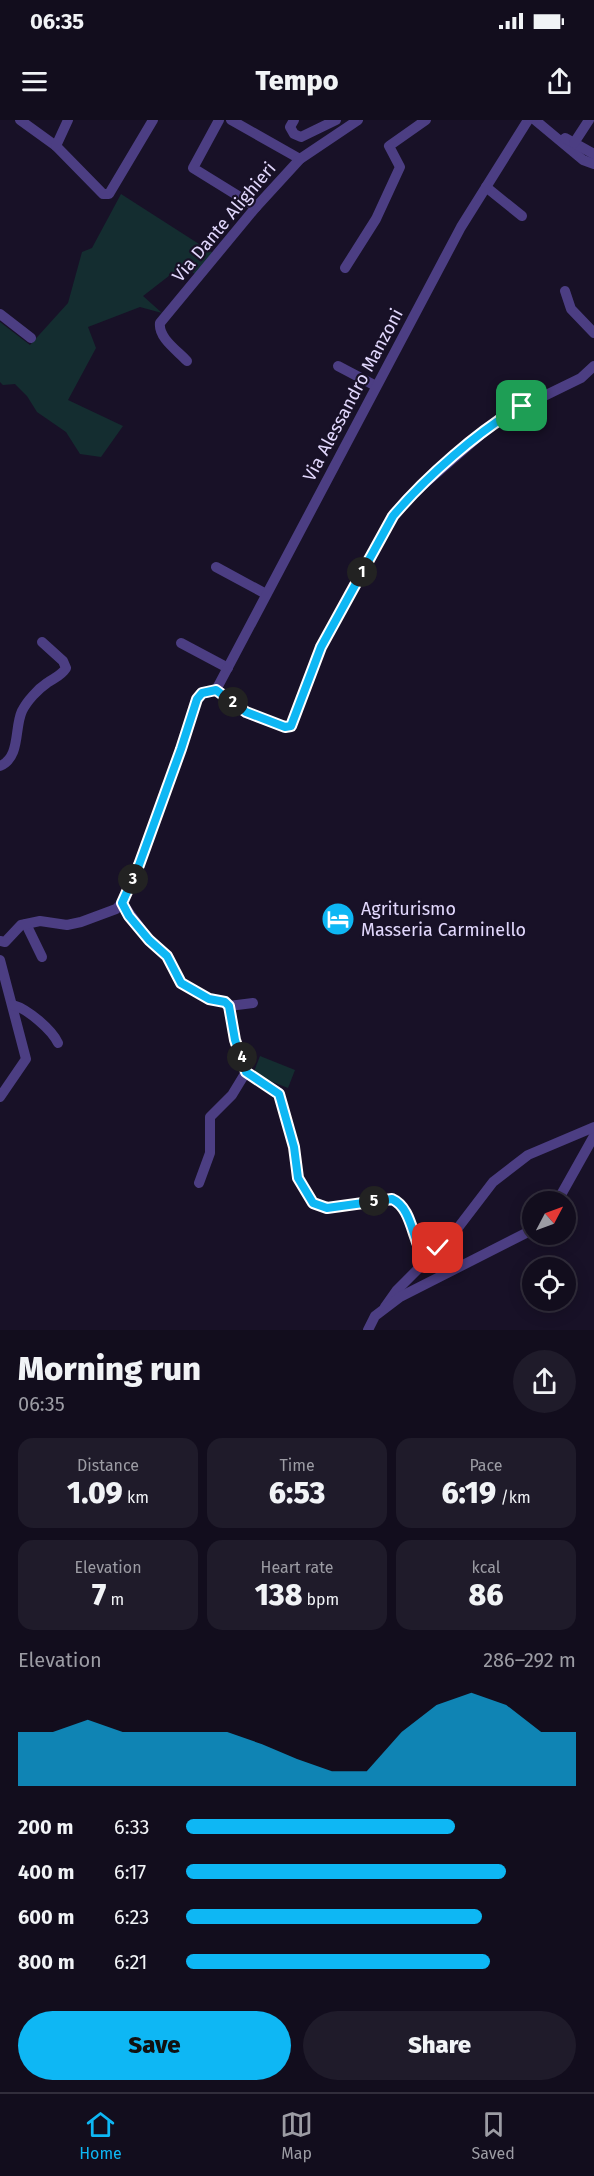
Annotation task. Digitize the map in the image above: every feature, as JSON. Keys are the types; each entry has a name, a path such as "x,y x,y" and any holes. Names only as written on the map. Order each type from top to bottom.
{"street":[{"path":"20,120 56,146 103,194 109,194 153,120"},
{"path":"56,146 68,120"},
{"path":"219,120 193,168 256,207"},
{"path":"231,120 300,159"},
{"path":"294,120 290,127 294,134 301,137 336,120"},
{"name":"Via Dante Alighieri","path":"187,361 164,337 159,329 160,323 256,207 300,159 357,120"},
{"path":"345,268 376,219 400,167 389,146 426,120"},
{"name":"Via Alessandro Manzoni","path":"216,690 461,227 528,120"},
{"path":"535,120 584,160 594,164"},
{"path":"574,143 589,120"},
{"path":"550,133 594,154"},
{"path":"486,187 522,216"},
{"path":"565,291 571,309 594,333"},
{"path":"0,314 31,338"},
{"path":"338,366 376,386"},
{"path":"0,941 5,942 16,929 26,924 40,921 67,925 116,909 122,903 143,855 197,699 202,693 216,690 246,712 285,727 291,726 321,647 388,524 400,507 501,417 581,378 594,366"},
{"path":"216,567 266,594"},
{"path":"0,766 9,760 16,744 23,710 42,687 63,673 66,668 63,661 42,642"},
{"path":"181,643 228,668"},
{"path":"122,903 129,916 149,940 167,956 181,983 209,999 225,1002 229,1006 235,1040 246,1072 279,1094 294,1147 298,1178 313,1203 327,1208 392,1199 397,1201 406,1211 420,1251 426,1260"},
{"path":"26,924 42,957"},
{"path":"0,960 14,1005 26,1059 0,1097"},
{"path":"229,1006 253,1003"},
{"path":"14,1005 28,1010 53,1033 58,1043"},
{"path":"199,1183 210,1153 210,1117 232,1095 246,1072"},
{"path":"368,1330 375,1316 454,1233 493,1182 528,1155 594,1127"},
{"path":"563,1191 594,1136"},
{"path":"385,1306 522,1235"}],"green space":[{"path":"121,194 213,253 195,274 183,265 143,296 162,313 140,307 88,327 96,348 68,400 123,426 101,457 80,454 66,432 37,412 27,396 15,384 3,385 0,382 0,322 30,345 68,303 82,252 92,248"},
{"path":"260,1056 295,1070 288,1088 253,1074"}],"place":[{"name":"Agriturismo Masseria Carminello","path":"338,919"}],"route":[{"path":"438,1248 426,1260 417,1246 406,1211 392,1199 327,1208 313,1203 298,1178 294,1147 279,1094 246,1072 235,1040 229,1006 220,1000 209,999 181,983 173,972 170,960 149,940 129,916 122,903 139,865 197,699 202,693 216,690 252,715 285,727 291,726 321,647 393,516 407,499 485,430 501,417 522,406"}]}
